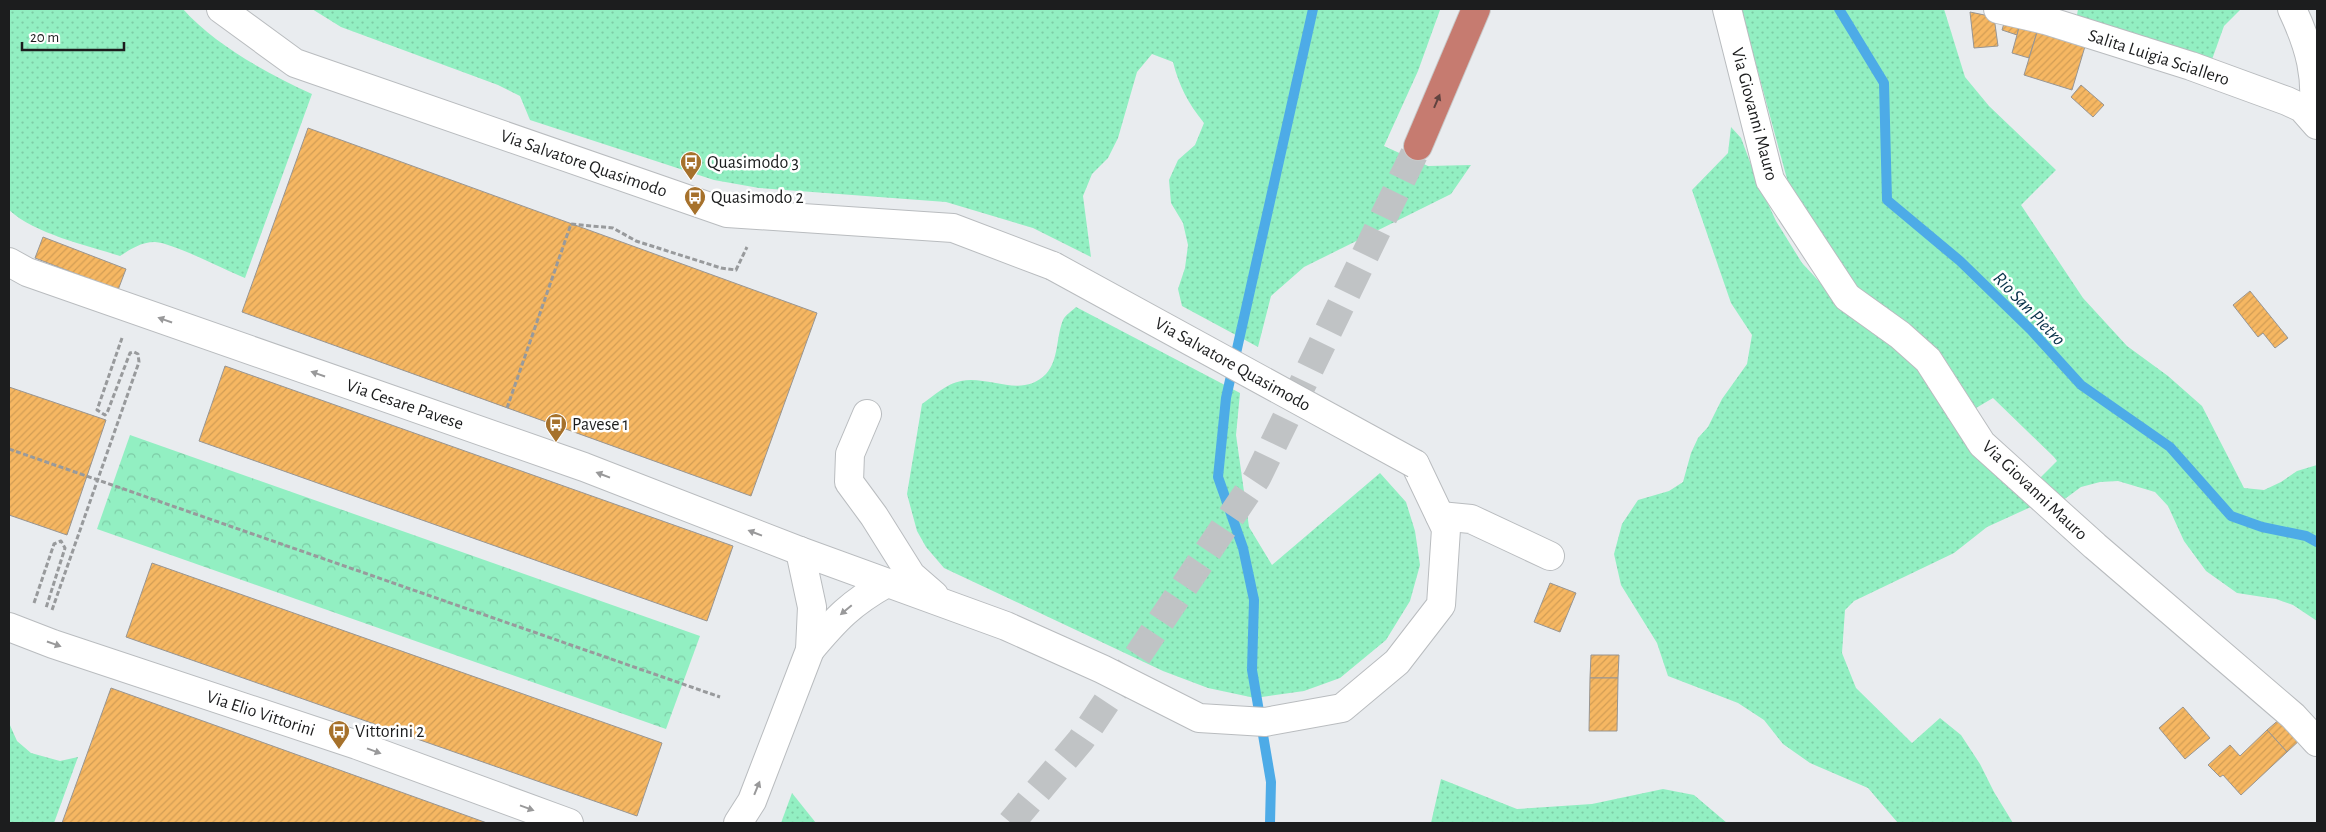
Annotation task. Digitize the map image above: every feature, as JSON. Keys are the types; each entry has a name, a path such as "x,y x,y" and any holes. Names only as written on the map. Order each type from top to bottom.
{"highway":[{"path":"1418,146 1476,9"}],"street":[{"name":"Via Salvatore Quasimodo","path":"221,9 295,63 727,213 954,228 1053,266 1416,464 1446,529 1441,605 1397,662 1342,708 1265,722 1199,718 1102,670 1006,626 800,551"},
{"name":"Via Giovanni Mauro","path":"1727,9 1770,180 1847,297 1900,335 1928,360 1982,444 2103,552 2293,716 2317,742"},
{"name":"Salita Luigia Sciallero","path":"1998,9 2045,20 2190,66 2287,101 2302,108 2315,122"},
{"name":"Salita Luigia Sciallero","path":"2292,9 2302,31 2312,66 2316,93 2315,122"},
{"name":"Via Cesare Pavese","path":"9,262 27,272 584,467 800,551"},
{"path":"867,414 850,454 849,482 874,516 911,575 941,602"},
{"path":"1440,516 1470,519 1550,556"},
{"path":"738,823 752,801 810,650 812,607 800,551"},
{"path":"810,650 840,614 862,597 887,583"},
{"name":"Via Elio Vittorini","path":"16,630 356,745 569,823"}],"path":[{"path":"497,436 570,224 613,228 636,241 670,253 721,268 736,270 750,239 756,216"},
{"path":"16,630 54,544 61,541 65,548 46,605 48,611 54,608 139,362 138,354 130,353 107,413 105,415 98,413 96,410 132,309"},
{"path":"9,449 720,698"}],"green space":[{"path":"9,9 183,9 210,35 243,58 312,94 245,278 186,252 155,242 132,248 120,256 47,232 33,226 9,210"},
{"path":"312,9 1438,9 1440,10 1418,71 1384,146 1428,166 1471,165 1451,194 1304,267 1271,296 1258,347 1182,306 1178,289 1185,268 1188,245 1183,223 1171,203 1169,180 1178,160 1195,145 1204,123 1185,94 1173,62 1152,54 1137,72 1118,138 1108,158 1092,174 1083,196 1091,257 1033,228 946,202 759,188 714,180 530,120 520,96 498,85 341,27"},
{"path":"1741,9 1944,9 1965,77 1989,106 2056,170 2021,205 2083,298 2127,346 2168,376 2202,406 2244,488 2264,490 2281,482 2297,471 2317,465 2317,621 2293,605 2276,599 2237,593 2206,571 2184,541 2168,506 2155,492 2118,481 2100,482 2081,487 2062,501 2039,479 2057,461 2054,457 1993,398 1976,408 1942,355 1910,327 1838,273 1790,190"},
{"path":"2078,9 2241,9 2224,26 2210,65 2076,21"},
{"path":"1731,127 1741,138 1756,178 1776,221 1802,263 1827,290 1896,343 2033,506 1987,527 1954,553 1854,601 1845,610 1842,653 1856,688 1912,743 1940,718 1961,735 1980,764 2013,823 1898,823 1868,788 1810,763 1783,744 1764,720 1738,703 1668,676 1657,643 1621,585 1614,554 1622,524 1638,500 1669,491 1683,482 1691,453 1698,438 1708,427 1722,399 1747,364 1752,335 1731,303 1692,190 1728,153"},
{"path":"1076,307 1240,393 1236,435 1249,527 1272,565 1380,473 1406,502 1415,531 1420,565 1410,601 1386,640 1340,678 1304,691 1255,698 1208,688 1163,671 944,568 926,547 917,531 907,494 922,404 945,387 961,381 983,381 1016,386 1027,385 1037,381 1046,374 1053,362 1063,320"},
{"path":"130,435 700,636 666,729 97,529"},
{"path":"9,723 17,741 31,753 60,761 78,757 54,823 9,823"},
{"path":"1441,779 1517,809 1592,804 1663,789 1694,795 1727,823 1431,823"},
{"path":"792,793 816,823 781,823"}],"building":[{"path":"1970,12 1994,17 1998,46 1974,48"},
{"path":"2005,20 2020,24 2017,35 2002,30"},
{"path":"2020,24 2038,29 2029,58 2012,53"},
{"path":"2038,29 2086,43 2072,90 2024,75"},
{"path":"2081,85 2104,105 2093,117 2071,97"},
{"path":"308,128 817,313 751,496 242,312"},
{"path":"43,237 126,269 118,290 35,258"},
{"path":"2250,291 2288,338 2275,348 2263,333 2258,337 2233,305"},
{"path":"225,366 733,546 707,621 199,441"},
{"path":"9,387 106,420 67,535 9,515"},
{"path":"152,563 662,743 637,816 126,637"},
{"path":"1550,583 1576,593 1560,632 1534,622"},
{"path":"1591,655 1619,655 1618,678 1590,678"},
{"path":"1590,678 1618,678 1617,731 1589,731"},
{"path":"111,688 373,782 487,823 62,823"},
{"path":"2183,707 2210,738 2185,759 2159,728"},
{"path":"2282,717 2302,738 2287,752 2267,730"},
{"path":"2267,730 2287,752 2241,795 2223,775 2220,777 2208,765 2230,745 2240,756"}],"waterway":[{"path":"1270,823 1271,782 1252,670 1254,600 1243,548 1218,477 1226,398 1313,9"},
{"name":"Rio San Pietro","path":"1839,9 1884,83 1887,200 1960,261 2031,330 2081,385 2170,447 2231,516 2262,527 2306,536 2317,542"}],"tunnel":[{"path":"1011,823 1081,740 1257,478 1418,146"}],"place":[{"name":"Quasimodo 3","path":"691,181"},
{"name":"Quasimodo 2","path":"695,216"},
{"name":"Pavese 1","path":"556,443"},
{"name":"Vittorini 2","path":"339,750"}]}
